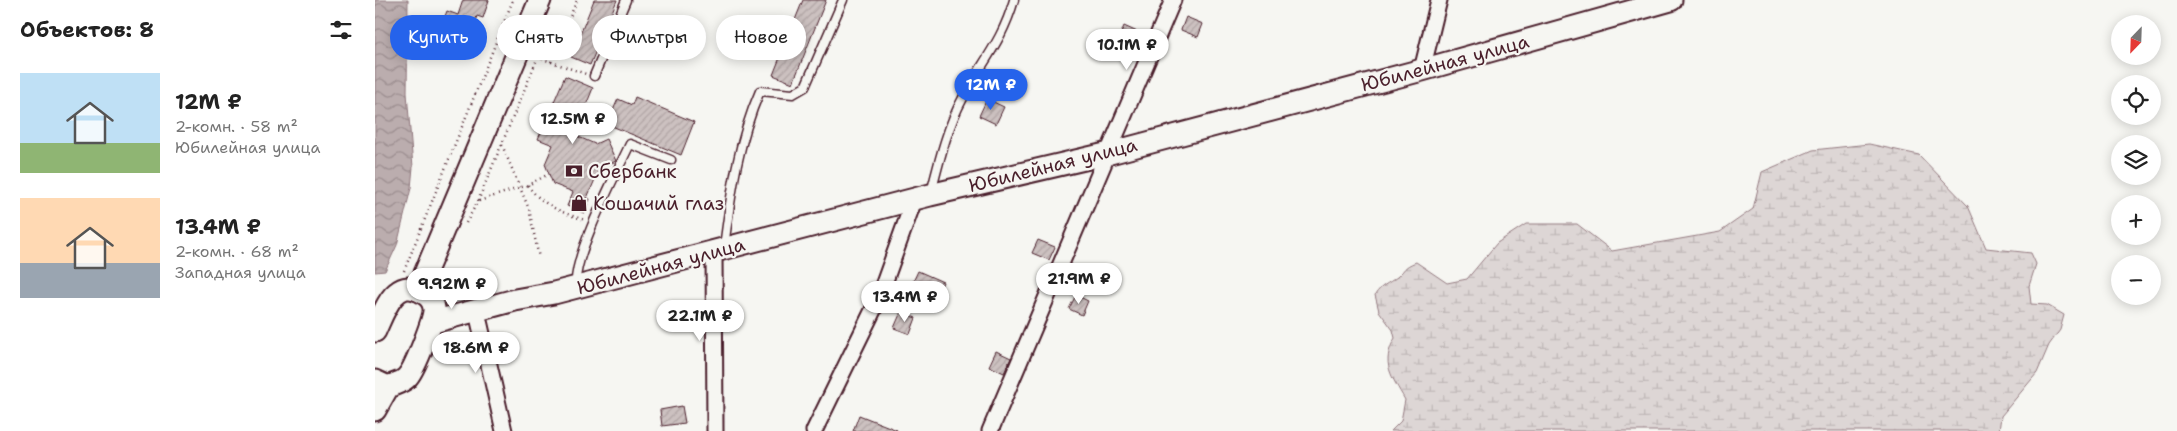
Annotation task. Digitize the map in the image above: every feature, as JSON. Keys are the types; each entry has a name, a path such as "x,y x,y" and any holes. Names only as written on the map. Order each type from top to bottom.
{"main road":[{"path":"534,15 540,0"},
{"name":"Юбилейная улица","path":"433,322 922,198 1110,153 1423,70 1671,0"},
{"path":"418,290 515,60"},
{"path":"375,331 393,294 405,288 418,290 431,299 434,308 433,322 408,376 381,384 375,410"}],"street":[{"path":"990,431 1110,153 1173,0"},
{"path":"1423,70 1439,0"},
{"path":"814,431 878,300 922,198"},
{"path":"715,431 719,250"},
{"path":"477,312 504,431"}],"lane":[{"path":"594,76 626,0"},
{"path":"719,250 735,164 748,118 760,91 793,94 805,87 843,0"},
{"path":"922,198 962,99 989,57 1008,22 1014,0"},
{"path":"577,287 575,274 594,223 604,210 630,144 671,160"}],"path":[{"path":"399,274 406,270 474,94 513,0"},
{"path":"551,62 577,0"},
{"path":"545,60 594,76"},
{"path":"502,144 522,188 529,209 539,258"},
{"path":"478,201 522,188 549,174"},
{"path":"528,185 534,195 569,215 594,223"}],"green space":[{"path":"1869,144 1919,155 1968,206 1986,248 2031,253 2036,264 2029,286 2031,304 2047,305 2064,315 2060,330 2049,345 2037,373 2001,416 1999,431 1391,431 1401,421 1405,400 1389,370 1388,355 1395,338 1393,330 1379,311 1375,295 1409,265 1416,262 1447,283 1467,279 1497,243 1526,224 1577,224 1612,251 1720,232 1753,209 1762,172 1813,150"}],"water":[{"path":"375,0 408,0 408,15 390,15 390,60 407,60 407,93 413,167 411,188 397,245 385,271 375,272"}],"building":[{"path":"463,0 489,0 484,15 458,15"},
{"path":"594,0 617,0 611,15 592,15 592,60 590,65 578,60 582,60 582,30"},
{"path":"803,0 826,0 806,50 806,15 797,15"},
{"path":"447,11 458,15 445,15"},
{"path":"1186,17 1203,24 1198,37 1181,30"},
{"path":"1124,26 1144,35 1137,51 1117,43"},
{"path":"779,60 802,60 793,83 773,75"},
{"name":"Сбербанк","path":"565,76 593,88 574,135 595,144 606,139 616,161 600,168 587,198 590,199 584,213 567,206 573,192 553,184 545,164 553,145 538,139"},
{"path":"635,97 694,122 681,155 607,124 618,99 632,105"},
{"path":"987,99 1004,107 996,124 979,116"},
{"path":"1038,240 1055,247 1049,260 1032,253"},
{"path":"918,271 943,282 936,297 911,286"},
{"path":"1076,295 1088,301 1082,315 1069,309"},
{"path":"901,312 916,318 910,334 894,328"},
{"path":"996,351 1011,358 1004,373 989,366"},
{"path":"682,406 685,423 662,426 660,410"},
{"path":"859,415 897,430 897,431 853,431"}],"place":[{"name":"Сбербанк","path":"574,171"},
{"name":"Кошачий глаз","path":"579,203"}]}
